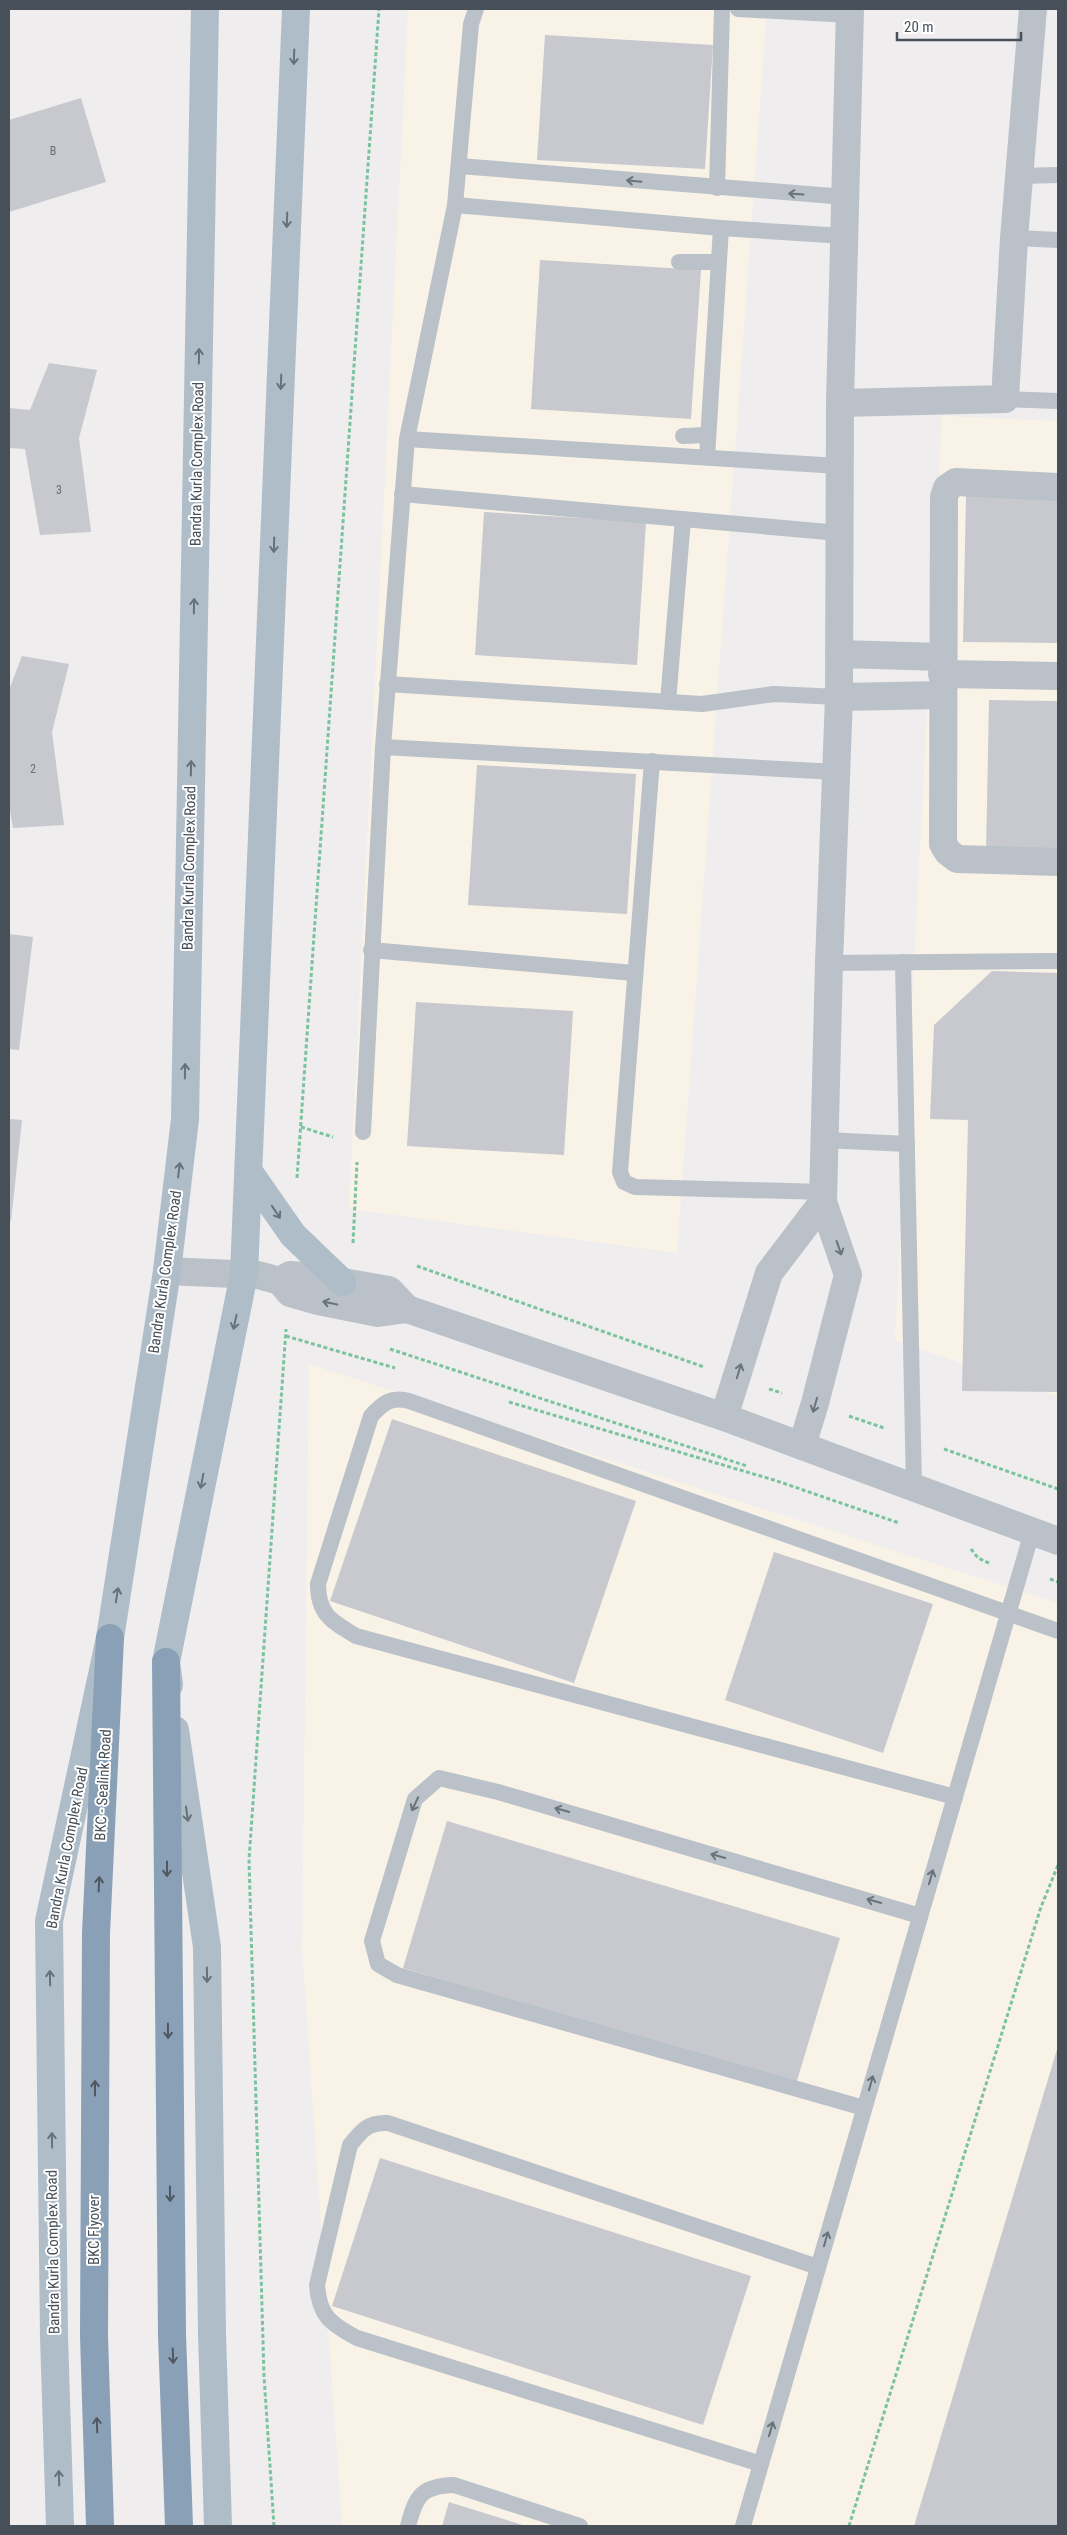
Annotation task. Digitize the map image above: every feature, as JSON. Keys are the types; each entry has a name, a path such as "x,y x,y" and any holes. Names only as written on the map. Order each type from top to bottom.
{"highway":[{"name":"BKC - Sealink Road","path":"96,1933 110,1638"},
{"path":"166,1662 167,1948 172,2334 179,2526"},
{"name":"BKC Flyover","path":"96,1933 94,2336 100,2526"}],"main road":[{"name":"Bandra Kurla Complex Road","path":"60,2526 54,2336 49,1921 110,1638 167,1270 185,1119 205,9"},
{"path":"218,2526 212,2334 207,1947 166,1662 244,1274 296,9"},
{"path":"249,1172 293,1235 342,1282"}],"street":[{"path":"840,402 1005,399 1014,238 1034,9"},
{"path":"802,1446 848,1275 824,1197 829,963 839,697 840,402 850,12"},
{"path":"1058,487 956,482 947,488 944,497 942,676 943,844 948,852 957,859 1058,862"},
{"path":"839,654 942,676"},
{"path":"839,697 942,676 1058,676"},
{"path":"724,1417 769,1272 824,1197"},
{"path":"167,1270 244,1274 378,1313 407,1309 724,1417 1058,1541"},
{"path":"285,1287 290,1275 389,1290 407,1309"}],"lane":[{"path":"362,1132 383,747 407,439 455,205 471,24 476,9"},
{"path":"717,188 722,9"},
{"path":"738,9 850,12"},
{"path":"459,166 845,197"},
{"path":"1019,176 1058,175"},
{"path":"455,205 721,228 844,236"},
{"path":"707,458 721,228"},
{"path":"1014,238 1058,240"},
{"path":"679,262 719,262"},
{"path":"1005,399 1058,401"},
{"path":"683,436 708,435"},
{"path":"407,439 839,466"},
{"path":"402,494 840,533"},
{"path":"668,702 683,519"},
{"path":"388,684 702,704 774,694 839,697"},
{"path":"383,747 836,772"},
{"path":"652,761 620,1172 624,1182 635,1187 824,1197"},
{"path":"371,950 634,973"},
{"path":"829,963 1058,961"},
{"path":"903,962 914,1488"},
{"path":"825,1140 907,1144"},
{"path":"955,1797 356,1636 332,1622 318,1600 318,1584 371,1416 385,1402 398,1398 1058,1631"},
{"path":"743,2526 955,1797 1004,1611 1032,1532"},
{"path":"864,2108 397,1975 378,1964 372,1941 416,1799 439,1778 498,1792 920,1916"},
{"path":"761,2464 366,2341 340,2329 324,2316 318,2303 317,2285 350,2145 361,2131 375,2122 388,2123 818,2267"},
{"path":"408,2526 414,2502 424,2492 438,2486 454,2485 580,2526"}],"path":[{"path":"293,1235 380,9"},
{"path":"300,1127 342,1139"},
{"path":"358,1154 353,1244 362,1247"},
{"path":"409,1264 737,1379 815,1403 913,1439 1058,1488"},
{"path":"274,2526 264,2376 249,1860 286,1336 285,1287"},
{"path":"286,1336 401,1370"},
{"path":"381,1346 794,1481"},
{"path":"506,1401 774,1480 905,1525"},
{"path":"970,1548 978,1558 996,1566 1009,1587 1004,1611"},
{"path":"848,2526 1041,1907 1058,1865"}],"shaded area":[{"path":"408,9 767,9 677,1253 349,1209"},
{"path":"942,416 1058,421 1058,1397 895,1340"},
{"path":"309,1364 1058,1603 1058,2526 342,2526 302,1949"}],"building":[{"path":"545,35 713,45 705,169 537,160"},
{"path":"81,98 106,182 9,212 9,120"},
{"path":"540,260 701,270 691,419 531,409"},
{"path":"49,363 97,370 79,438 91,532 40,535 25,449 9,448 9,408 30,410"},
{"path":"966,496 1058,497 1058,643 963,642"},
{"path":"484,512 646,522 637,665 475,655"},
{"path":"22,656 69,664 52,732 64,825 13,828 9,805 9,690"},
{"path":"989,700 1058,701 1058,854 986,853"},
{"path":"477,765 636,774 627,914 468,905"},
{"path":"9,934 33,937 19,1050 9,1049"},
{"path":"992,971 1058,973 1058,1392 962,1391 968,1120 930,1119 934,1025"},
{"path":"416,1002 573,1011 564,1155 407,1146"},
{"path":"9,1119 22,1120 11,1221 9,1221"},
{"path":"392,1419 636,1501 574,1683 330,1601"},
{"path":"774,1552 933,1604 883,1753 725,1700"},
{"path":"447,1821 840,1938 796,2084 403,1968"},
{"path":"1058,2046 1058,2526 914,2526"},
{"path":"380,2158 751,2276 703,2425 332,2306"},
{"path":"449,2502 526,2526 442,2526"}]}
